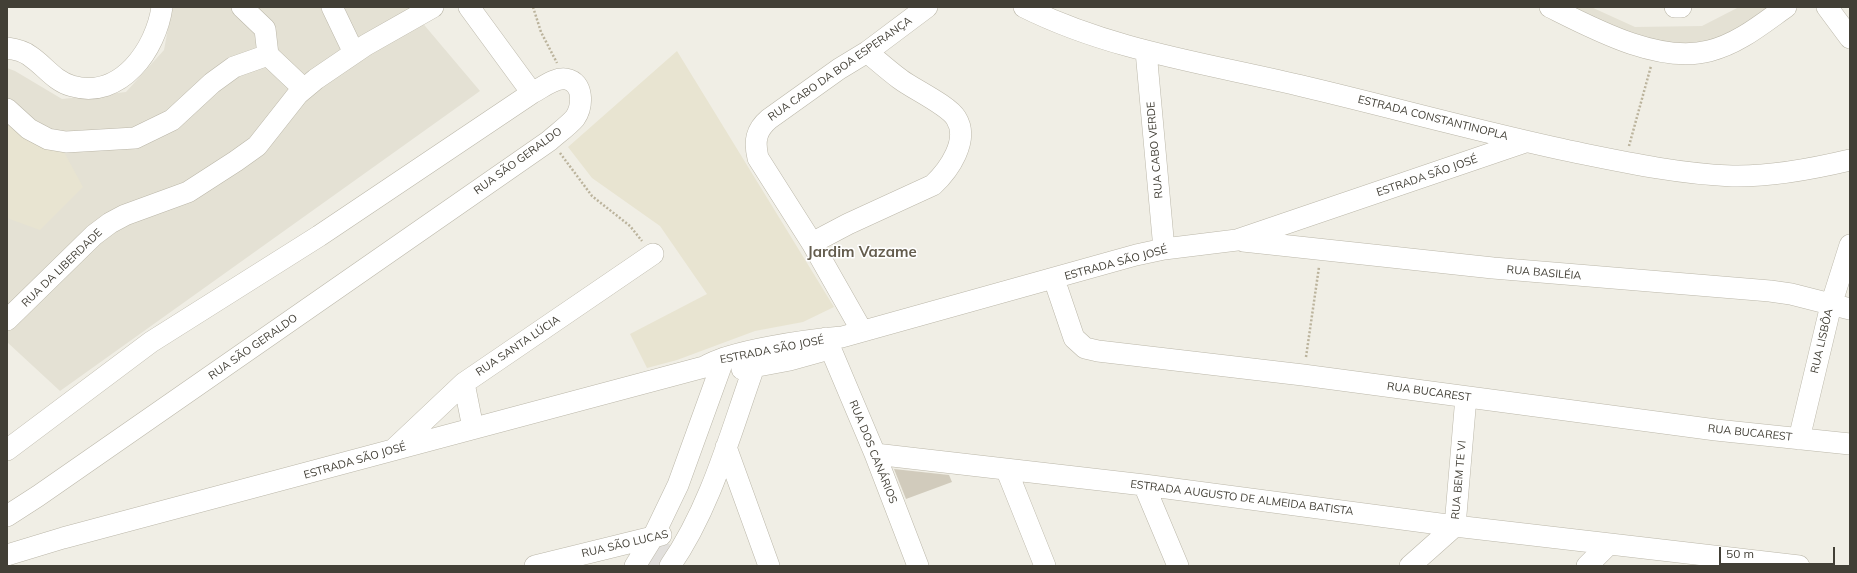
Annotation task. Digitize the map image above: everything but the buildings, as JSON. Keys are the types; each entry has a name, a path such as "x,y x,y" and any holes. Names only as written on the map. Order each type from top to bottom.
{"street":[{"path":"7,48 30,55 53,77 72,86 92,88 113,83 130,70 145,54 156,33 162,7"},
{"path":"242,7 265,29 268,55 304,89"},
{"path":"332,7 354,53"},
{"name":"RUA DA LIBERDADE","path":"7,320 94,235 110,223 188,192 258,146 298,94 304,89 354,53 433,7"},
{"path":"469,7 532,93"},
{"name":"RUA CABO DA BOA ESPERANÇA","path":"812,243 758,158 756,142 760,127 838,70 867,52 927,7"},
{"name":"ESTRADA CONSTANTINOPLA","path":"1024,7 1042,16 1095,36 1146,51 1278,80 1525,142 1624,162 1685,172 1733,176 1782,172 1850,160"},
{"path":"1550,7 1608,35 1655,50 1693,54 1709,52 1737,40 1786,7"},
{"path":"1675,7 1681,7"},
{"path":"1827,7 1850,38"},
{"name":"RUA CABO VERDE","path":"1146,51 1164,248"},
{"path":"862,331 812,243 848,224 933,185 945,175 955,156 960,128 956,117 900,79 867,52"},
{"path":"7,109 29,129 48,139 66,142 135,138 172,120 212,83 234,67 268,55"},
{"path":"7,450 151,342 319,236 532,93 551,82 566,79"},
{"name":"RUA SÃO GERALDO","path":"7,516 549,141 575,117 579,109 581,98 580,89 575,83 566,79"},
{"name":"ESTRADA SÃO JOSÉ","path":"7,555 63,538 473,428 716,366 756,359 833,341 862,331 1164,248 1237,240 1525,142"},
{"name":"RUA BASILÉIA","path":"1237,240 1508,270 1770,291 1791,294 1840,307"},
{"name":"RUA LISBÔA","path":"1799,439 1840,307 1850,245"},
{"name":"RUA SANTA LÚCIA","path":"392,450 464,383 652,254"},
{"name":"RUA BUCAREST","path":"1054,279 1074,338 1085,348 1149,358 1303,376 1716,430 1850,444"},
{"name":"RUA DOS CANÁRIOS","path":"833,341 918,566"},
{"path":"670,566 692,530 726,447 756,359"},
{"path":"635,566 653,537 678,486 716,366"},
{"path":"464,383 473,428"},
{"name":"RUA BEM TE VI","path":"1410,566 1455,526 1466,397"},
{"path":"726,447 768,566"},
{"name":"ESTRADA AUGUSTO DE ALMEIDA BATISTA","path":"875,454 1144,485 1455,526 1798,566"},
{"path":"1007,470 1045,566"},
{"path":"1144,485 1178,566"},
{"name":"RUA SÃO LUCAS","path":"536,566 653,537 692,530"},
{"path":"1587,566 1609,544"},
{"path":"1636,546 1672,566"}],"path":[{"path":"533,7 541,32 566,79"},
{"path":"1624,162 1655,50"},
{"path":"549,141 592,196 630,226 652,254"},
{"path":"1303,376 1322,250"}],"shaded area":[{"path":"172,7 409,7 480,91 60,391 7,342 7,68 15,71 62,99 126,92 164,50"},
{"path":"1556,7 1591,7 1635,27 1702,26 1739,7 1777,7 1722,38 1663,49"},
{"path":"677,51 834,307 803,322 755,331 677,360 647,368 630,334 707,294 660,226 592,178 568,147"},
{"path":"7,121 64,152 83,187 40,230 7,218"},
{"path":"660,541 671,545 660,566 643,566"}],"district":[{"name":"Jardim Vazame","path":"862,252"}]}
